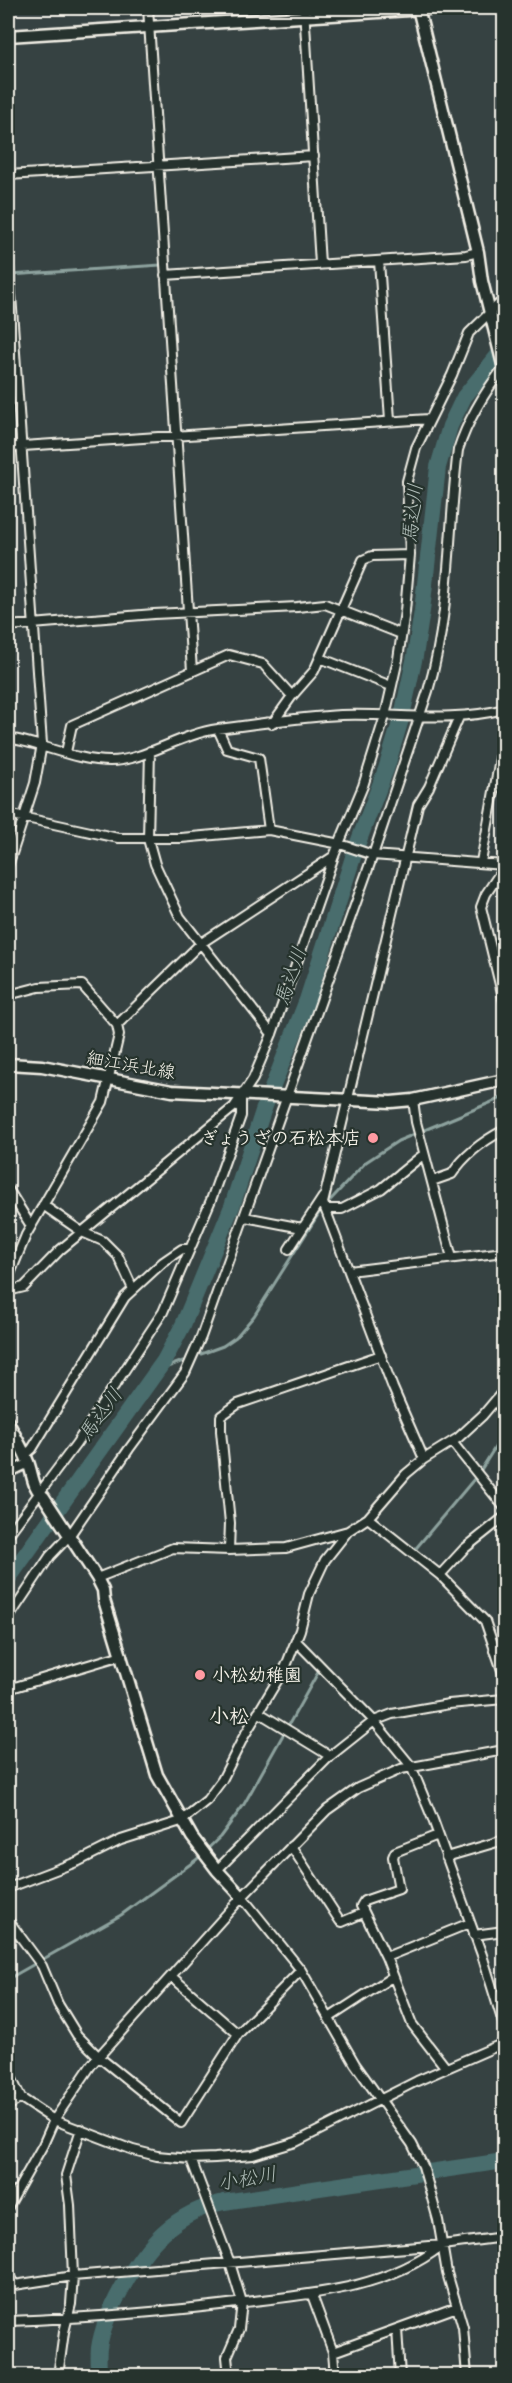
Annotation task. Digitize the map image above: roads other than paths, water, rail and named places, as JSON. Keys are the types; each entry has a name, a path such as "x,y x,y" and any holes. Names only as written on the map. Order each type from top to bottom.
{"street":[{"path":"148,8 192,671"},
{"path":"8,1620 50,1557 185,1373 201,1337 245,1217 436,664 444,609 458,450 465,429 482,398 504,366 418,8"},
{"path":"8,36 150,27 304,12 440,8"},
{"path":"304,12 320,264"},
{"path":"8,175 314,156"},
{"path":"8,251 42,744 35,783 8,866"},
{"path":"165,275 478,252"},
{"path":"378,261 390,420"},
{"path":"8,1291 24,1287 43,1266 82,1232 234,1107 245,1094 253,1079 272,1034 334,856 343,844 388,716 402,634 410,555 407,481 416,448 452,375 469,333 504,299"},
{"path":"8,447 429,418"},
{"path":"272,724 291,696 314,671 363,560 366,557 410,555"},
{"path":"8,626 325,604 402,634"},
{"path":"66,752 72,725 229,655 263,664 291,696"},
{"path":"320,658 392,686"},
{"path":"8,738 42,744 106,761 123,761 181,737 218,729 342,715 459,717 504,709"},
{"path":"289,1249 302,1228 325,1203 357,1055 418,805 429,787 459,717"},
{"path":"218,729 227,749 259,758 269,830"},
{"path":"482,862 504,737"},
{"path":"150,750 148,839 155,864 169,897 180,917 200,944 272,1034"},
{"path":"8,814 118,838 148,839 269,830 343,844 371,854 482,862 504,866 486,894 481,907 504,1001"},
{"path":"117,1026 200,944 334,856"},
{"path":"8,995 39,987 82,985 117,1026 119,1035 103,1102 31,1226 8,1279"},
{"name":"細江浜北線","path":"8,1064 42,1066 172,1091 286,1095"},
{"path":"286,1095 391,1102 413,1100 504,1080"},
{"path":"8,1535 42,1495 157,1322 175,1287 211,1200 241,1116 245,1094"},
{"path":"413,1100 424,1154 452,1258"},
{"path":"432,1181 452,1174 476,1146 504,1130"},
{"path":"325,1203 342,1209 381,1189 424,1154"},
{"path":"8,1189 31,1226"},
{"path":"325,1203 381,1355 424,1459"},
{"path":"43,1204 82,1232 103,1241 118,1256 133,1289"},
{"path":"245,1217 302,1228"},
{"path":"8,1473 27,1459 125,1297 163,1262 182,1249 190,1249"},
{"path":"349,1271 504,1252"},
{"path":"229,1550 230,1523 221,1416 238,1404 381,1355"},
{"path":"98,1578 173,1548 229,1550 286,1548 348,1531 368,1518 406,1474 424,1459 452,1442 483,1415 504,1390"},
{"path":"8,1422 27,1459 30,1474 42,1495 98,1578 155,1769 181,1821 217,1870 301,1970 378,2100 412,2144 423,2166 428,2179 447,2273 464,2327 467,2376"},
{"path":"452,1442 504,1507"},
{"path":"440,1575 464,1549 504,1517"},
{"path":"368,1518 440,1575 485,1621 504,1676"},
{"path":"8,1888 79,1861 121,1840 181,1821 207,1800 222,1780 258,1712 286,1666 296,1641 309,1594 325,1560 348,1531"},
{"path":"296,1641 374,1721 411,1766 470,1923 504,2026"},
{"path":"494,1651 504,1648"},
{"path":"8,1689 122,1655"},
{"path":"217,1870 330,1756 374,1721 392,1714 448,1704 504,1699"},
{"path":"258,1712 330,1756"},
{"path":"8,2207 43,2145 54,2120 72,2091 99,2057 242,1897 327,1810 350,1793 385,1774 411,1766 504,1750"},
{"path":"438,1835 393,1854 399,1889 364,1901 361,1906 386,1957 412,2024 446,2068"},
{"path":"446,1857 504,1840"},
{"path":"291,1845 340,1921 363,1912"},
{"path":"8,1920 42,1966 66,2020 99,2057 181,2122 238,2034 301,1970"},
{"path":"386,1957 470,1923"},
{"path":"474,1935 504,1931"},
{"path":"171,1976 238,2034"},
{"path":"329,2018 392,1977"},
{"path":"8,2072 21,2098 54,2120 133,2150 157,2156 191,2159 244,2156 274,2150 316,2133 378,2100 504,2043"},
{"path":"8,2106 21,2098"},
{"path":"58,2376 73,2276 66,2175 81,2129"},
{"path":"191,2159 242,2302 238,2330 227,2357 230,2376"},
{"path":"8,2274 11,2285 73,2276 442,2245 504,2237"},
{"path":"8,2321 204,2308 331,2292 400,2270 442,2245"},
{"path":"312,2295 333,2352 334,2376"},
{"path":"333,2352 457,2307"},
{"path":"397,2330 400,2376"}],"waterway":[{"path":"10,275 161,265"},
{"name":"馬込川","path":"8,1579 164,1361 183,1325 232,1206 263,1111 307,1000 402,716 422,611 438,467 450,426 464,397 504,348"},
{"path":"201,1354 223,1346 236,1337 254,1316 321,1210 366,1162 398,1141 504,1097"},
{"path":"157,1371 183,1361"},
{"path":"479,1473 504,1433"},
{"path":"412,1553 475,1478"},
{"path":"8,1979 121,1915 196,1860 220,1837 243,1806 320,1669"},
{"name":"小松川","path":"99,2376 102,2332 122,2288 141,2258 163,2233 190,2214 224,2202 504,2161"}],"place":[{"name":"ぎょうざの石松本店","path":"373,1138"},
{"name":"小松幼稚園","path":"200,1675"}],"district":[{"name":"小松","path":"229,1716"}]}
